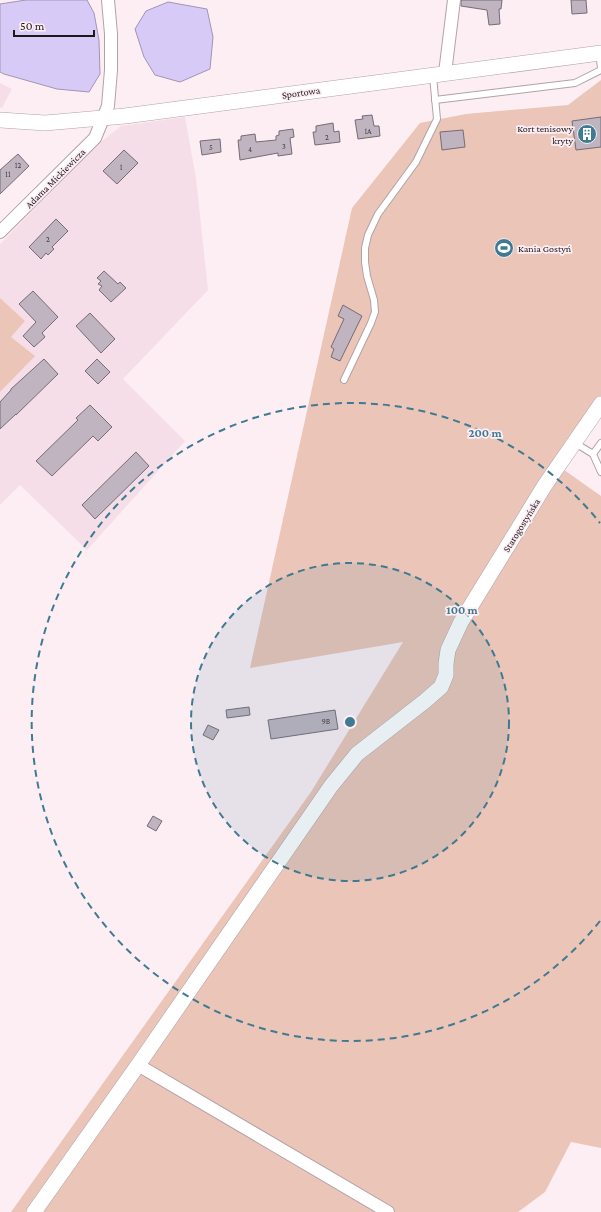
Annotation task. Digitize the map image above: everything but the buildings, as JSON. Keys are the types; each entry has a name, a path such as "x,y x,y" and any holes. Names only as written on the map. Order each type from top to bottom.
{"street":[{"name":"Adama Mickiewicza","path":"0,232 95,138 108,106 111,70 111,34 108,0"},
{"path":"439,74 454,0"},
{"name":"Sportowa","path":"0,120 44,123 103,118 439,74 601,61"},
{"name":"Starogostyńska","path":"34,1212 138,1065 331,786 357,754 441,687 446,675 448,650 461,622 546,485 601,404"},
{"path":"138,1065 388,1212"}],"lane":[{"path":"435,100 575,83 601,61"},
{"path":"344,380 375,312 374,300 364,262 368,235 378,214 416,162 437,119 435,100 439,74"},
{"path":"575,443 593,454 601,472"},
{"path":"593,454 600,447"}],"shaded area":[{"path":"26,0 87,0 94,13 99,40 100,74 89,92 57,89 0,72 0,4"},
{"path":"168,2 207,9 213,37 210,69 180,82 155,75 144,57 135,29 146,11"},
{"path":"601,80 601,401 557,465 601,496 601,1148 571,1142 545,1192 518,1212 11,1212 311,792 403,642 250,668 352,208 420,123 466,114 568,105"},
{"path":"0,83 12,89 2,108 0,107"},
{"path":"185,117 196,178 208,290 123,379 185,441 87,550 20,485 0,505 0,392 34,356 11,337 25,321 0,298 0,244 96,146 121,126"},
{"path":"0,298 25,321 11,337 35,356 0,392"}],"place":[{"name":"Kort tenisowy kryty","path":"587,134"},
{"name":"Kania Gostyń","path":"504,248"}]}
